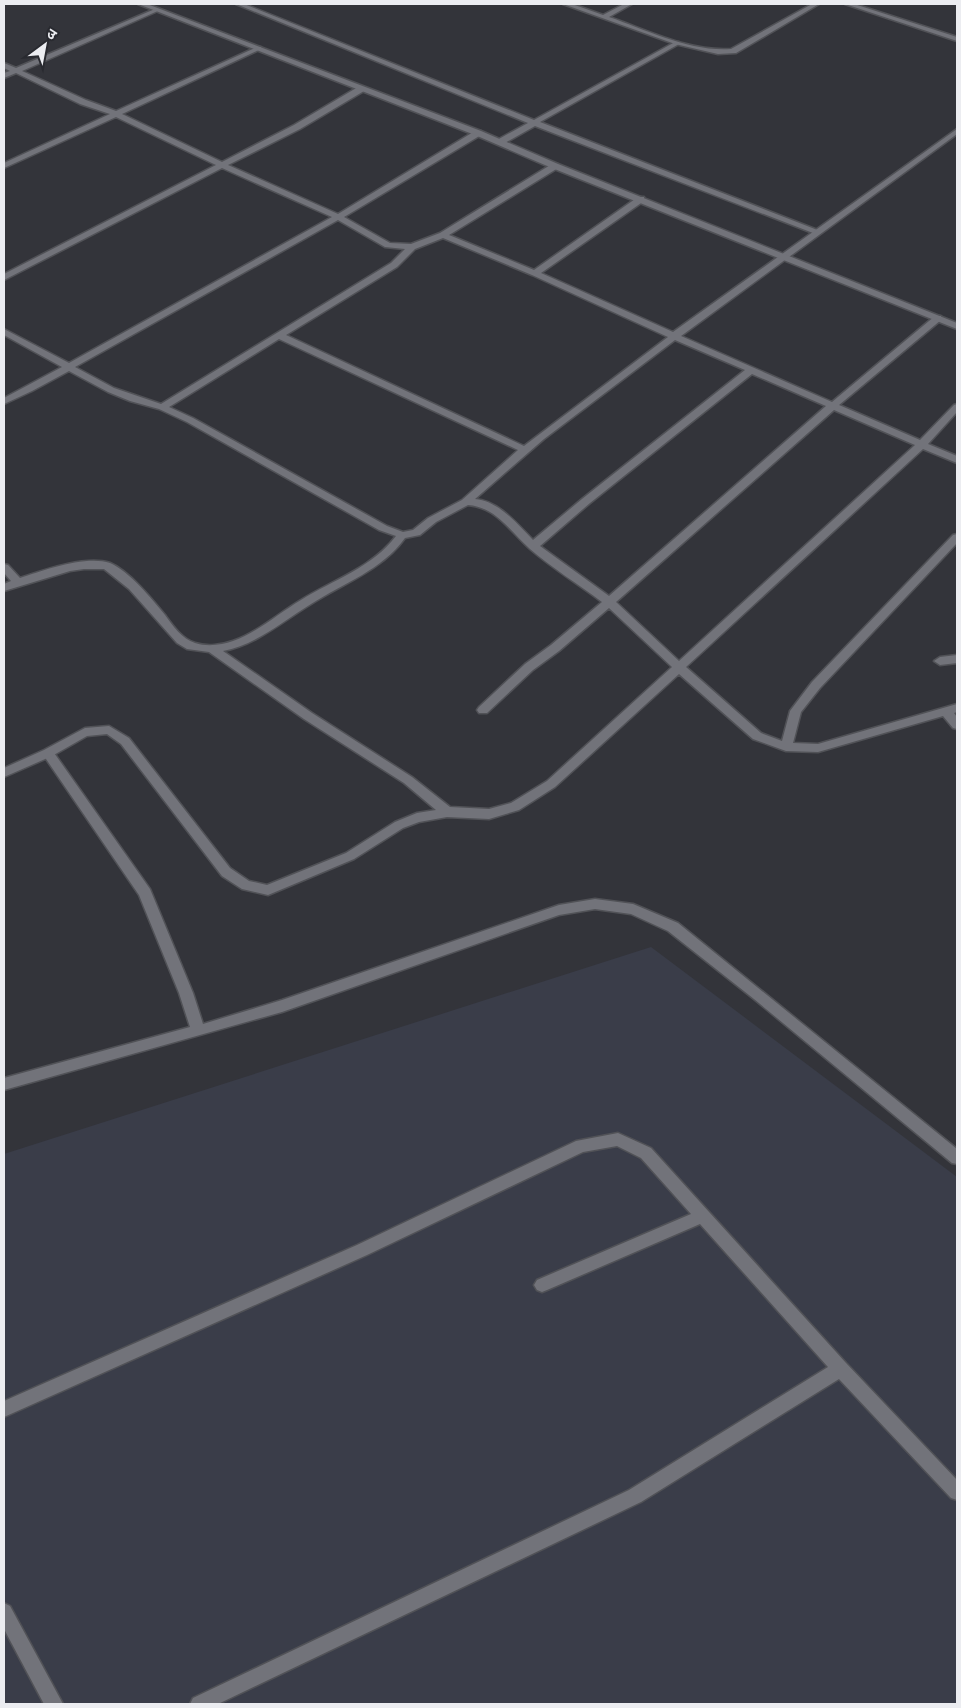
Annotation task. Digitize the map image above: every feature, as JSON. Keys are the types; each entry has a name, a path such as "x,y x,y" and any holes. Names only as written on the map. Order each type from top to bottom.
{"street":[{"path":"141,4 478,133 555,166 957,326"},
{"path":"239,4 816,231"},
{"path":"566,4 677,43 718,52 733,51 816,4"},
{"path":"603,17 628,4"},
{"path":"848,4 957,39"},
{"path":"4,76 157,10"},
{"path":"500,142 677,43"},
{"path":"4,166 259,48"},
{"path":"4,65 83,102 116,114 222,166 338,217 388,245 412,248"},
{"path":"4,277 297,127 361,89"},
{"path":"4,332 133,399 162,407 190,420 383,528 402,535 416,533 432,520 466,502 499,470 524,450 816,231 957,131"},
{"path":"4,401 70,367 338,217 478,133"},
{"path":"162,407 394,265 412,248 443,235 555,166"},
{"path":"535,273 641,199"},
{"path":"443,235 535,273 957,460"},
{"path":"483,710 833,404 938,318"},
{"path":"280,336 524,450"},
{"path":"533,546 586,501 752,369"},
{"path":"4,773 48,753 85,732 110,730 125,741 226,872 246,885 268,890 350,856 399,825 417,818 447,812 489,814 514,807 551,784 680,668 922,444 957,407"},
{"path":"466,502 481,503 504,516 533,546 608,601 757,736 786,747 818,748 952,710 957,725"},
{"path":"4,588 18,582 70,568 93,564 107,567 135,589 179,638 191,646 212,649 242,642 316,596 381,559 394,548 402,535"},
{"path":"786,747 796,711 816,685 957,538"},
{"path":"4,567 18,582"},
{"path":"212,649 294,706 408,780 447,812"},
{"path":"940,661 957,659"},
{"path":"48,753 145,893 186,994 198,1031"},
{"path":"4,1084 282,1006 558,910 595,904 632,909 673,927 760,995 957,1158"},
{"path":"4,1409 362,1250 581,1146 618,1138 646,1153 840,1369 957,1492"},
{"path":"542,1285 703,1216"},
{"path":"199,1704 635,1496 840,1369"},
{"path":"4,1612 54,1704"}],"shaded area":[{"path":"651,947 957,1177 957,1704 4,1704 4,1154"}]}
